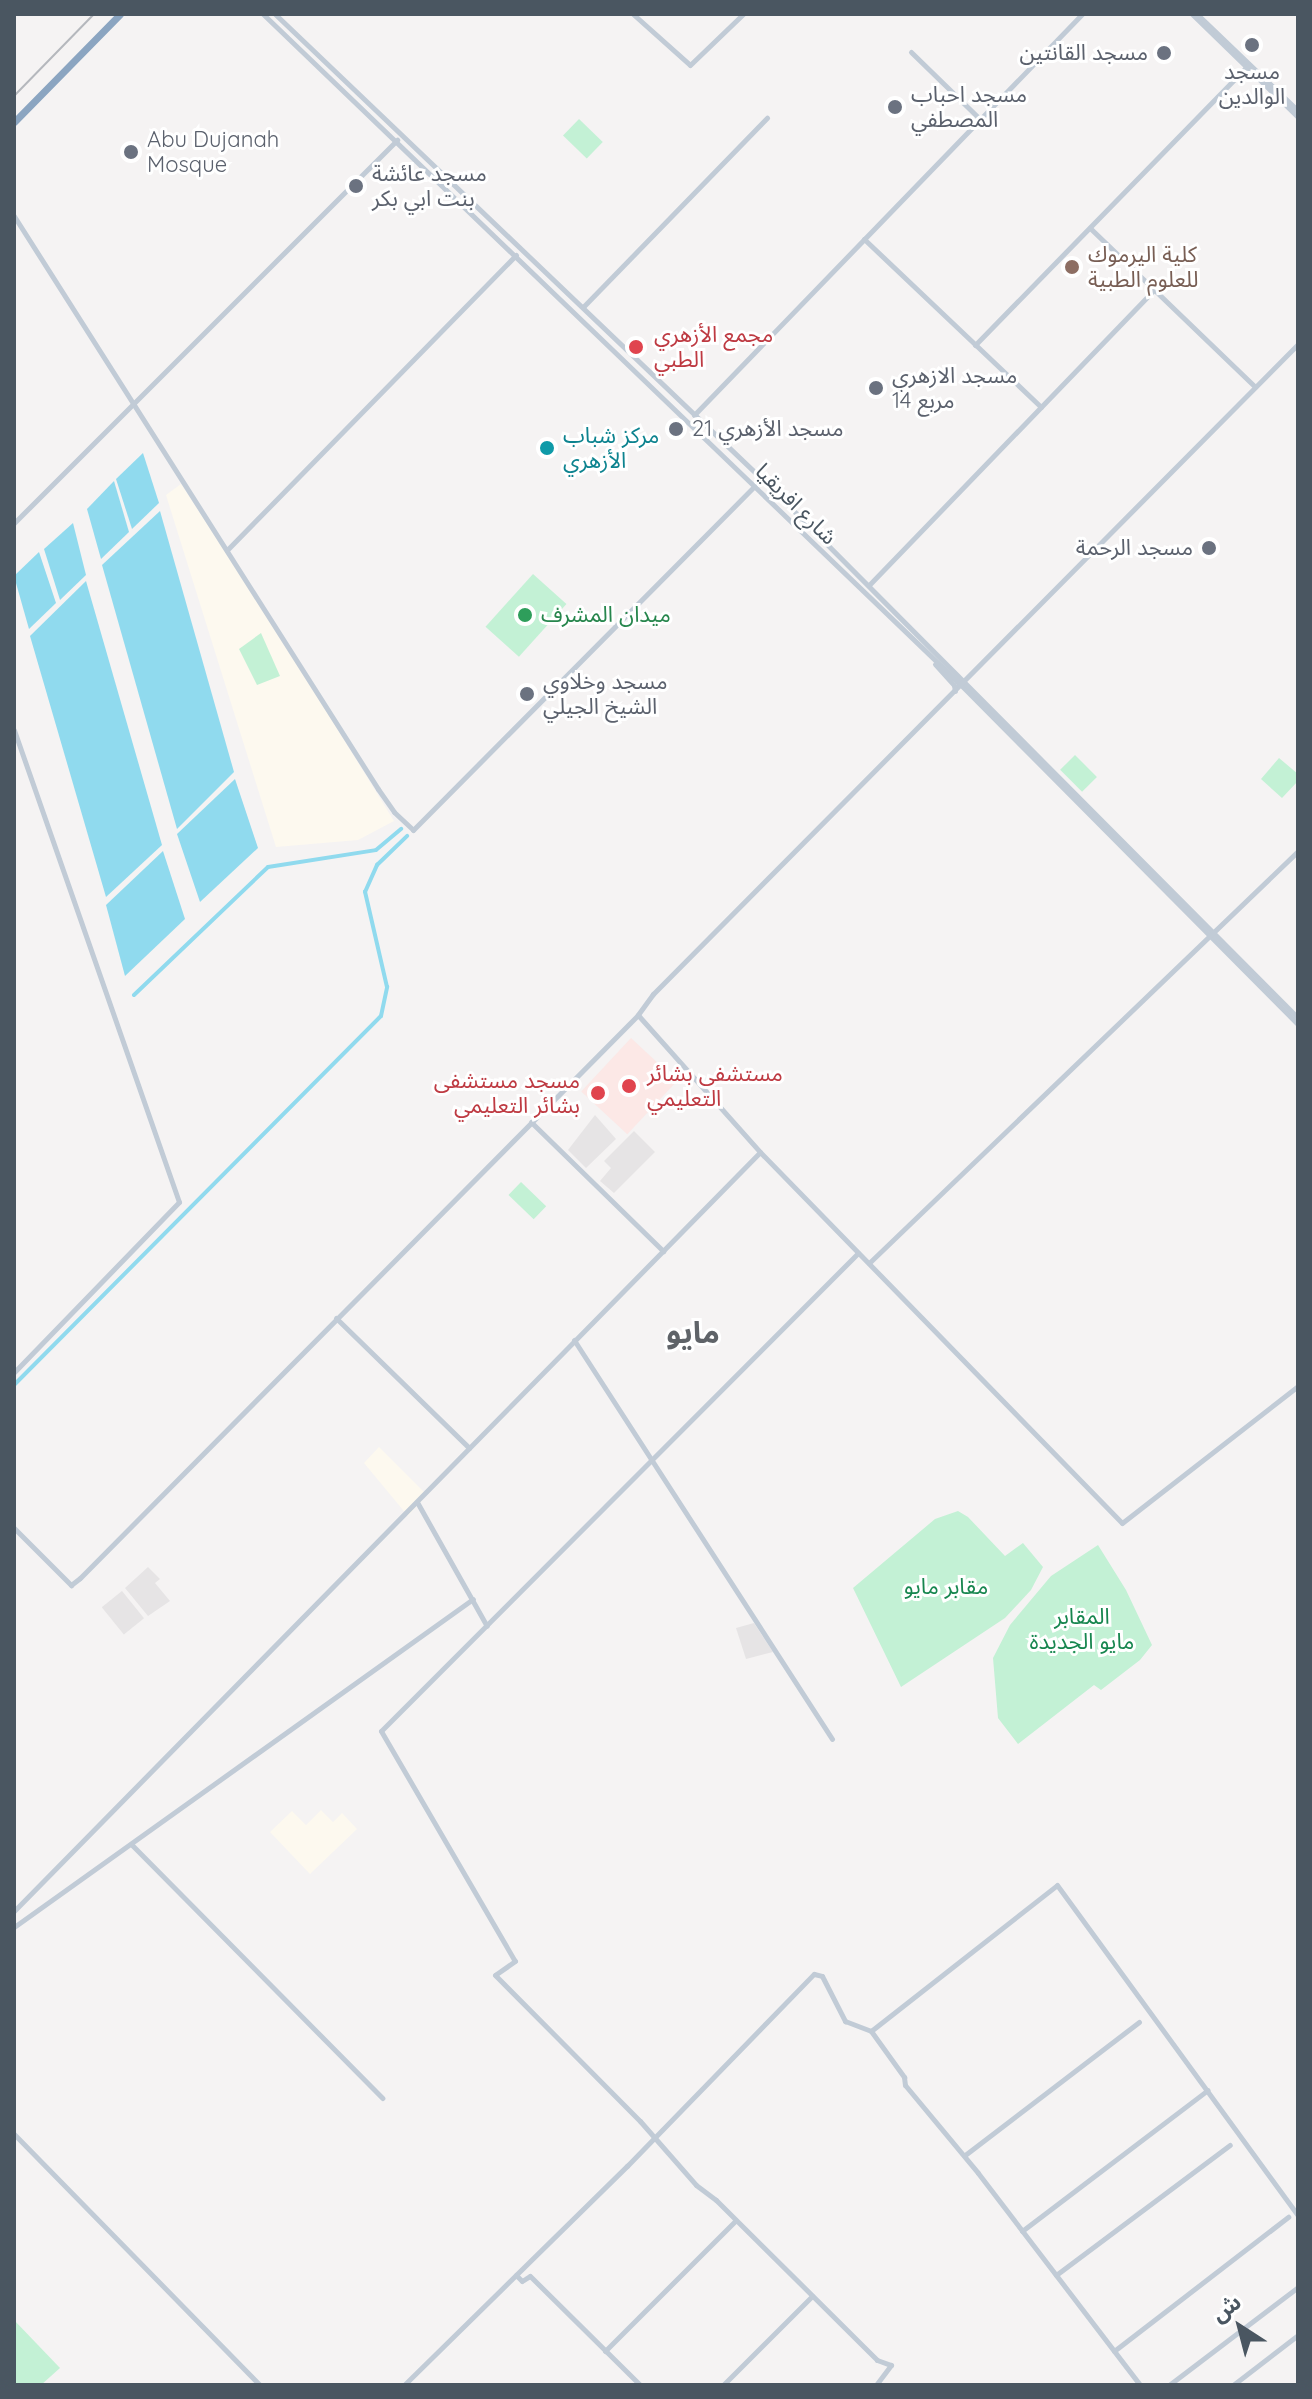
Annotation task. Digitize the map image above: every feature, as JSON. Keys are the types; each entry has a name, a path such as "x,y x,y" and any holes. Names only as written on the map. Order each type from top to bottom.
{"highway":[{"path":"14,119 118,14"}],"street":[{"name":"شارع افريقيا","path":"263,14 470,209 931,656 963,683"},
{"name":"شارع افريقيا","path":"275,14 476,202 807,524 1298,1018"},
{"path":"633,14 690,65 743,14"},
{"path":"694,415 1082,14"},
{"path":"1195,14 1298,114"},
{"path":"911,52 980,119"},
{"path":"318,66 323,67 325,61"},
{"path":"975,345 1248,65"},
{"path":"331,79 331,72 337,71"},
{"path":"583,307 767,118"},
{"path":"14,523 397,140"},
{"path":"459,199 466,193"},
{"path":"470,209 469,204 476,202"},
{"path":"14,216 378,789 394,812 413,830 755,486"},
{"path":"1090,228 1255,387"},
{"path":"864,239 1041,407"},
{"path":"227,550 516,255"},
{"path":"553,290 559,290 560,284"},
{"path":"869,585 1154,290"},
{"path":"14,1528 71,1585 638,1015 653,994 1298,344"},
{"path":"128,409 138,410"},
{"path":"716,447 721,447 722,441"},
{"path":"728,459 727,453 734,453"},
{"path":"800,530 806,532 807,524"},
{"path":"813,543 812,536 820,537"},
{"path":"931,656 954,685 955,692"},
{"path":"14,730 179,1202 14,1372"},
{"path":"869,1264 1298,851"},
{"name":"شارع افريقيا","path":"1212,934 1298,1024"},
{"path":"638,1015 760,1152 1122,1523 1298,1386"},
{"path":"531,1122 663,1251"},
{"path":"14,1911 760,1152"},
{"path":"858,1253 381,1731 515,1961 495,1975 696,2185 736,2220 877,2360 891,2365 876,2385"},
{"path":"336,1318 469,1448"},
{"path":"574,1340 832,1739"},
{"path":"417,1502 487,1626"},
{"path":"14,1927 473,1599"},
{"path":"132,1845 382,2098"},
{"path":"871,2031 1057,1885 1298,2215"},
{"path":"404,2385 654,2138 814,1974 822,1976 845,2021 871,2031 904,2077 905,2085 965,2155 1140,2385"},
{"path":"965,2155 1139,2022"},
{"path":"1022,2231 1208,2090"},
{"path":"14,2134 260,2385"},
{"path":"1056,2275 1230,2145"},
{"path":"1114,2351 1288,2217"},
{"path":"605,2351 736,2220"},
{"path":"516,2275 522,2281 530,2276 640,2385"},
{"path":"1169,2385 1298,2287"},
{"path":"723,2385 812,2296"},
{"path":"1233,2385 1298,2335"}],"shaded area":[{"path":"181,484 275,628 394,821 358,840 276,847 166,495"},
{"name":"مستشفى بشائر التعليمي","path":"631,1038 677,1081 627,1134 581,1091"},
{"path":"595,1115 616,1139 586,1168 568,1150"},
{"path":"634,1131 655,1152 614,1193 600,1181 611,1168 604,1161"},
{"path":"379,1447 427,1495 408,1516 364,1463"},
{"path":"148,1567 160,1579 155,1583 170,1601 148,1616 125,1588"},
{"path":"122,1591 144,1618 124,1635 102,1607"},
{"path":"754,1623 773,1652 746,1659 736,1628"},
{"path":"321,1810 333,1822 342,1813 357,1829 310,1874 270,1832 292,1811 306,1825"}],"green space":[{"path":"579,119 603,142 587,158 563,136"},
{"name":"ميدان المشرف","path":"533,574 566,604 519,657 485,627"},
{"path":"261,633 280,676 257,685 239,649"},
{"path":"1075,755 1097,777 1082,792 1060,770"},
{"path":"1279,758 1298,774 1298,781 1282,798 1261,779"},
{"path":"521,1182 546,1206 534,1219 508,1195"},
{"name":"مقابر مايو","path":"958,1511 968,1517 1005,1556 1023,1543 1043,1567 1031,1590 1005,1618 901,1687 853,1588 935,1519"},
{"name":"المقابر مايو الجديدة","path":"1098,1545 1126,1590 1152,1645 1140,1660 1101,1690 1094,1685 1018,1744 998,1718 993,1658 1010,1625 1051,1576"},
{"path":"14,2320 60,2368 41,2385 14,2385"}],"water":[{"path":"143,453 159,503 132,529 116,479"},
{"path":"114,481 129,532 101,559 87,509"},
{"path":"160,511 234,772 177,829 102,565"},
{"path":"73,523 86,575 60,600 44,549"},
{"path":"39,552 56,603 29,629 14,576"},
{"path":"86,581 162,845 106,897 30,636"},
{"path":"235,779 258,848 200,902 177,834"},
{"path":"163,851 185,919 125,976 106,905"}],"waterway":[{"path":"134,995 268,867 376,850 401,829"},
{"path":"14,1385 381,1016 387,987 365,892 377,865 407,836"}],"railway":[{"path":"14,96 94,14"}],"place":[{"name":"مسجد الوالدين","path":"1252,45"},
{"name":"مسجد القانتين","path":"1164,53"},
{"name":"مسجد احباب المصطفي","path":"895,107"},
{"name":"Abu Dujanah Mosque","path":"131,152"},
{"name":"مسجد عائشة بنت ابي بكر","path":"356,186"},
{"name":"كلية اليرموك للعلوم الطبية","path":"1072,267"},
{"name":"مجمع الأزهري الطبي","path":"636,347"},
{"name":"مسجد الازهري مربع 14","path":"876,388"},
{"name":"مسجد الأزهري 21","path":"676,429"},
{"name":"مركز شباب الأزهري","path":"547,448"},
{"name":"مسجد الرحمة","path":"1209,548"},
{"name":"ميدان المشرف","path":"525,615"},
{"name":"مسجد وخلاوي الشيخ الجيلي","path":"527,694"},
{"name":"مستشفى بشائر التعليمي","path":"629,1086"},
{"name":"مسجد مستشفى بشائر التعليمي","path":"598,1093"}],"district":[{"name":"مايو","path":"693,1332"}]}
